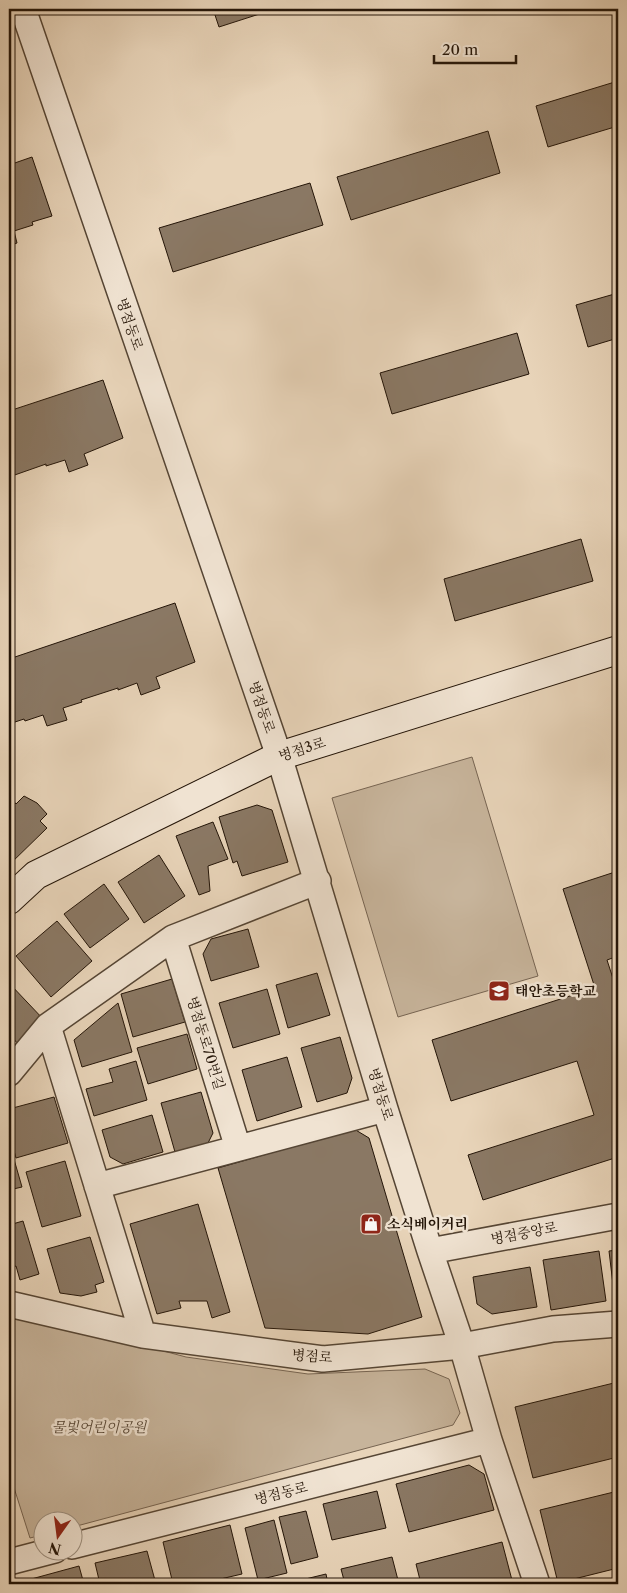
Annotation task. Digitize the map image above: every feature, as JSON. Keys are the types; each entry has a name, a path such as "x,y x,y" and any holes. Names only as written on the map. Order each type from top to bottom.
{"street":[{"name":"병점동로","path":"22,9 279,756 385,1109 462,1346 489,1440 537,1584"},
{"name":"병점3로","path":"9,900 36,875 279,756 618,650"},
{"path":"9,1074 48,1026 174,938 318,881"},
{"name":"병점동로70번길","path":"174,938 238,1148"},
{"path":"48,1026 143,1334"},
{"path":"97,1186 385,1109"},
{"name":"병점중앙로","path":"430,1251 618,1216"},
{"name":"병점로","path":"9,1304 143,1334 323,1359 462,1346 553,1329 618,1324"},
{"name":"병점동로","path":"82,1543 489,1440"},
{"path":"9,1562 32,1556"}],"green space":[{"path":"472,757 538,976 398,1017 332,798"},
{"name":"물빛어린이공원","path":"9,1310 186,1357 308,1374 425,1369 449,1379 460,1413 453,1425 82,1525 82,1510 32,1510 32,1538 30,1538 9,1472"}],"building":[{"path":"213,9 275,9 219,27"},
{"path":"618,81 618,126 548,147 536,106"},
{"path":"488,131 500,173 351,220 337,177"},
{"path":"32,157 52,216 32,222 33,225 14,231 17,243 9,246 9,165"},
{"path":"310,183 323,225 173,272 159,228"},
{"path":"618,293 618,338 588,347 576,305"},
{"path":"517,333 529,374 392,414 380,373"},
{"path":"103,380 123,438 84,454 88,465 69,472 65,460 46,466 46,464 9,477 9,411"},
{"path":"581,539 593,581 455,621 444,579"},
{"path":"175,603 195,662 156,677 160,688 141,695 137,683 81,700 82,702 63,708 67,720 47,726 43,715 9,724 9,659"},
{"path":"24,796 37,803 47,814 40,821 47,828 9,865 9,802 12,799 16,804"},
{"path":"257,805 272,810 288,862 242,876 237,861 233,863 219,817"},
{"path":"213,822 228,859 208,866 210,891 199,895 176,836"},
{"path":"159,855 185,896 144,923 118,882"},
{"path":"618,871 618,956 607,960 618,994 618,1157 483,1200 468,1155 594,1115 577,1061 451,1101 432,1040 595,988 563,889"},
{"path":"104,884 129,919 90,948 64,914"},
{"path":"57,921 92,961 51,997 16,956"},
{"path":"248,929 259,967 211,981 203,954 211,939"},
{"path":"317,973 330,1015 288,1028 276,985"},
{"path":"172,979 185,1022 133,1037 121,994"},
{"path":"9,983 45,1021 20,1046 9,1034"},
{"path":"267,989 280,1034 233,1048 219,1003"},
{"path":"118,1003 132,1052 82,1067 74,1040"},
{"path":"187,1034 197,1069 148,1084 137,1048"},
{"path":"340,1037 352,1078 347,1093 317,1102 301,1048"},
{"path":"287,1057 302,1107 257,1121 242,1070"},
{"path":"136,1061 147,1100 94,1116 86,1089 113,1082 109,1069"},
{"path":"201,1092 213,1133 208,1143 175,1152 161,1103"},
{"path":"54,1097 68,1143 16,1158 9,1132 9,1109"},
{"path":"152,1115 163,1152 123,1164 110,1157 102,1130"},
{"path":"354,1129 369,1138 422,1317 368,1334 265,1328 218,1168"},
{"path":"9,1142 22,1187 9,1190"},
{"path":"65,1161 81,1216 42,1227 26,1172"},
{"path":"198,1204 230,1312 212,1318 207,1301 179,1301 181,1308 157,1314 130,1224"},
{"path":"23,1221 39,1274 20,1280 16,1266 9,1268 9,1225"},
{"path":"90,1237 104,1282 95,1285 97,1292 81,1296 60,1293 47,1249"},
{"path":"618,1250 618,1293 614,1293 609,1251"},
{"path":"599,1251 606,1301 551,1310 543,1260"},
{"path":"530,1267 537,1307 492,1314 477,1304 473,1277"},
{"path":"618,1382 618,1457 533,1478 515,1407"},
{"path":"469,1465 484,1474 494,1510 409,1532 396,1484"},
{"path":"377,1491 386,1528 332,1540 323,1504"},
{"path":"618,1491 618,1568 558,1583 540,1510"},
{"path":"306,1511 318,1557 291,1564 279,1517"},
{"path":"274,1520 287,1573 258,1580 245,1528"},
{"path":"230,1525 242,1574 199,1584 173,1584 163,1542"},
{"path":"502,1542 513,1584 421,1584 416,1564"},
{"path":"147,1551 156,1584 100,1584 95,1563"},
{"path":"392,1557 399,1584 345,1584 341,1569"},
{"path":"79,1566 84,1584 13,1584"},
{"path":"326,1574 328,1584 285,1584"}],"place":[{"name":"태안초등학교","path":"499,991"},
{"name":"소식베이커리","path":"371,1224"}]}
